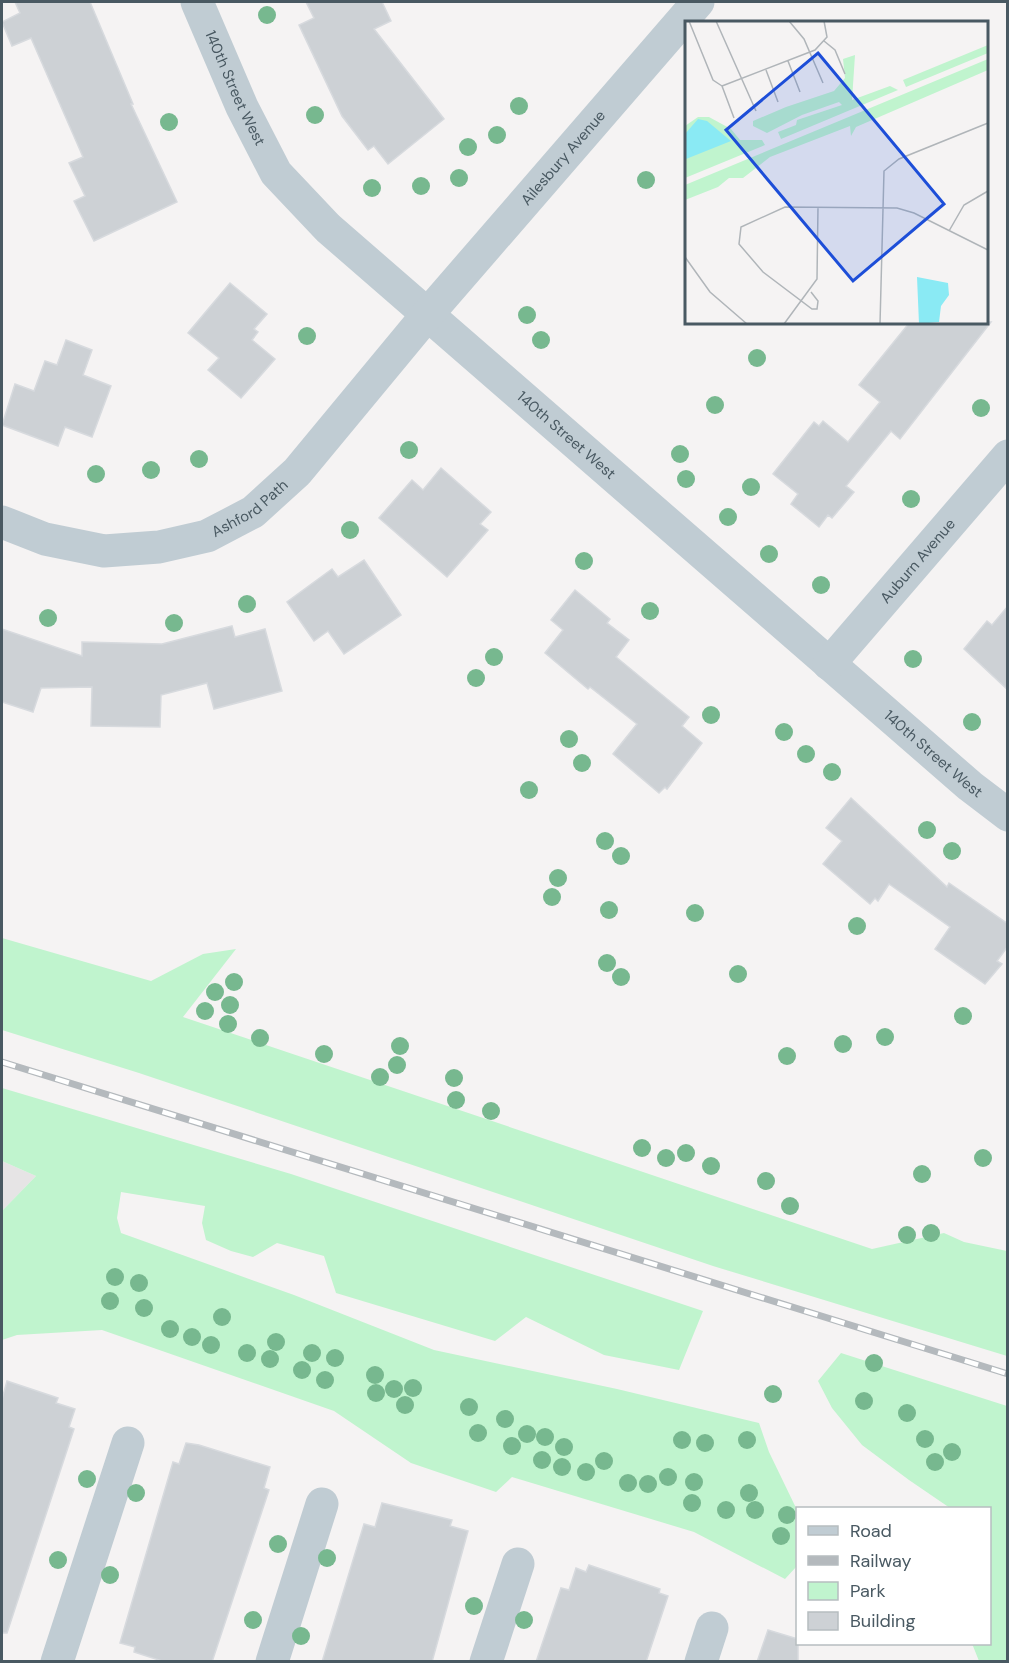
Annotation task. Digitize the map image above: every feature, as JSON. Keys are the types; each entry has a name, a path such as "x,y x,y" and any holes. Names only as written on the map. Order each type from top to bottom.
{"street":[{"name":"140th Street West","path":"196,2 242,107 276,173 328,228 970,786 1008,815"},
{"name":"Ailesbury Avenue","path":"427,315 698,2"},
{"name":"Ashford Path","path":"2,522 45,539 104,551 159,547 207,536 253,512 297,472 427,315"},
{"name":"Auburn Avenue","path":"829,664 1008,456"},
{"path":"57,1662 128,1443"},
{"path":"272,1662 322,1504"},
{"path":"486,1662 518,1564"},
{"path":"701,1662 712,1628"}],"shaded area":[{"path":"2,1161 36,1176 2,1211"}],"green space":[{"path":"2,938 151,981 203,954 236,949 183,1017 872,1249 944,1233 964,1242 1007,1251 1007,1356 713,1266 139,1073 2,1030"},
{"path":"2,1088 291,1174 703,1311 679,1370 604,1355 526,1317 495,1341 336,1293 324,1256 277,1243 253,1257 231,1251 206,1240 202,1223 205,1206 121,1192 117,1218 121,1233 294,1295 434,1350 617,1389 759,1423 769,1452 796,1508 796,1567 785,1579 694,1532 512,1477 496,1492 411,1463 334,1411 102,1330 17,1335 2,1340 2,1211 36,1176 2,1161"},
{"path":"841,1353 1007,1406 1007,1661 979,1661 972,1645 991,1645 991,1507 949,1507 909,1480 862,1445 832,1408 818,1381"}],"building":[{"path":"15,2 90,2 133,104 131,104 177,202 94,241 74,201 85,196 69,163 83,157 31,38 12,46 2,22 20,13"},
{"path":"306,2 382,2 391,21 374,29 444,119 388,164 374,146 368,150 342,116 299,25 314,18"},
{"path":"230,283 267,314 254,329 258,332 252,340 275,359 241,398 208,370 219,358 188,333"},
{"path":"991,322 900,439 891,431 846,486 854,492 832,518 828,515 819,527 791,504 798,494 773,474 814,422 819,426 823,421 848,442 880,402 859,385 908,324 988,324"},
{"path":"66,340 92,350 83,375 111,386 92,437 65,427 58,446 2,425 15,384 34,391 45,361 57,365"},
{"path":"441,468 491,512 480,524 488,530 447,577 379,518 412,480 423,490"},
{"path":"364,560 401,615 344,654 328,631 314,641 287,602 332,569 338,577"},
{"path":"575,590 610,619 607,623 629,640 616,657 689,717 682,726 702,743 667,789 665,787 659,793 613,754 637,724 590,687 588,689 545,653 563,630 551,620"},
{"path":"1008,606 1008,690 964,649 987,621 992,625"},
{"path":"232,626 235,637 265,629 282,691 214,709 207,683 161,695 160,727 91,726 92,687 41,688 33,712 2,702 2,629 82,656 82,642 162,644"},
{"path":"851,798 947,887 949,883 1008,924 1008,946 997,961 1002,964 985,984 935,949 950,927 889,884 878,901 875,898 870,904 823,864 842,841 826,828"},
{"path":"7,1381 58,1398 56,1403 75,1409 69,1427 74,1429 7,1633 2,1633 2,1399"},
{"path":"186,1443 270,1467 264,1488 269,1490 212,1662 165,1662 134,1652 135,1647 120,1643 173,1462 179,1464"},
{"path":"382,1503 452,1520 450,1526 468,1531 432,1662 322,1662 364,1524 375,1527"},
{"path":"589,1565 660,1589 659,1593 668,1596 646,1662 536,1662 561,1588 569,1590 576,1568 586,1572"},
{"path":"768,1630 796,1638 798,1662 757,1662"}],"railway":[{"path":"2,1062 1008,1374"}]}
